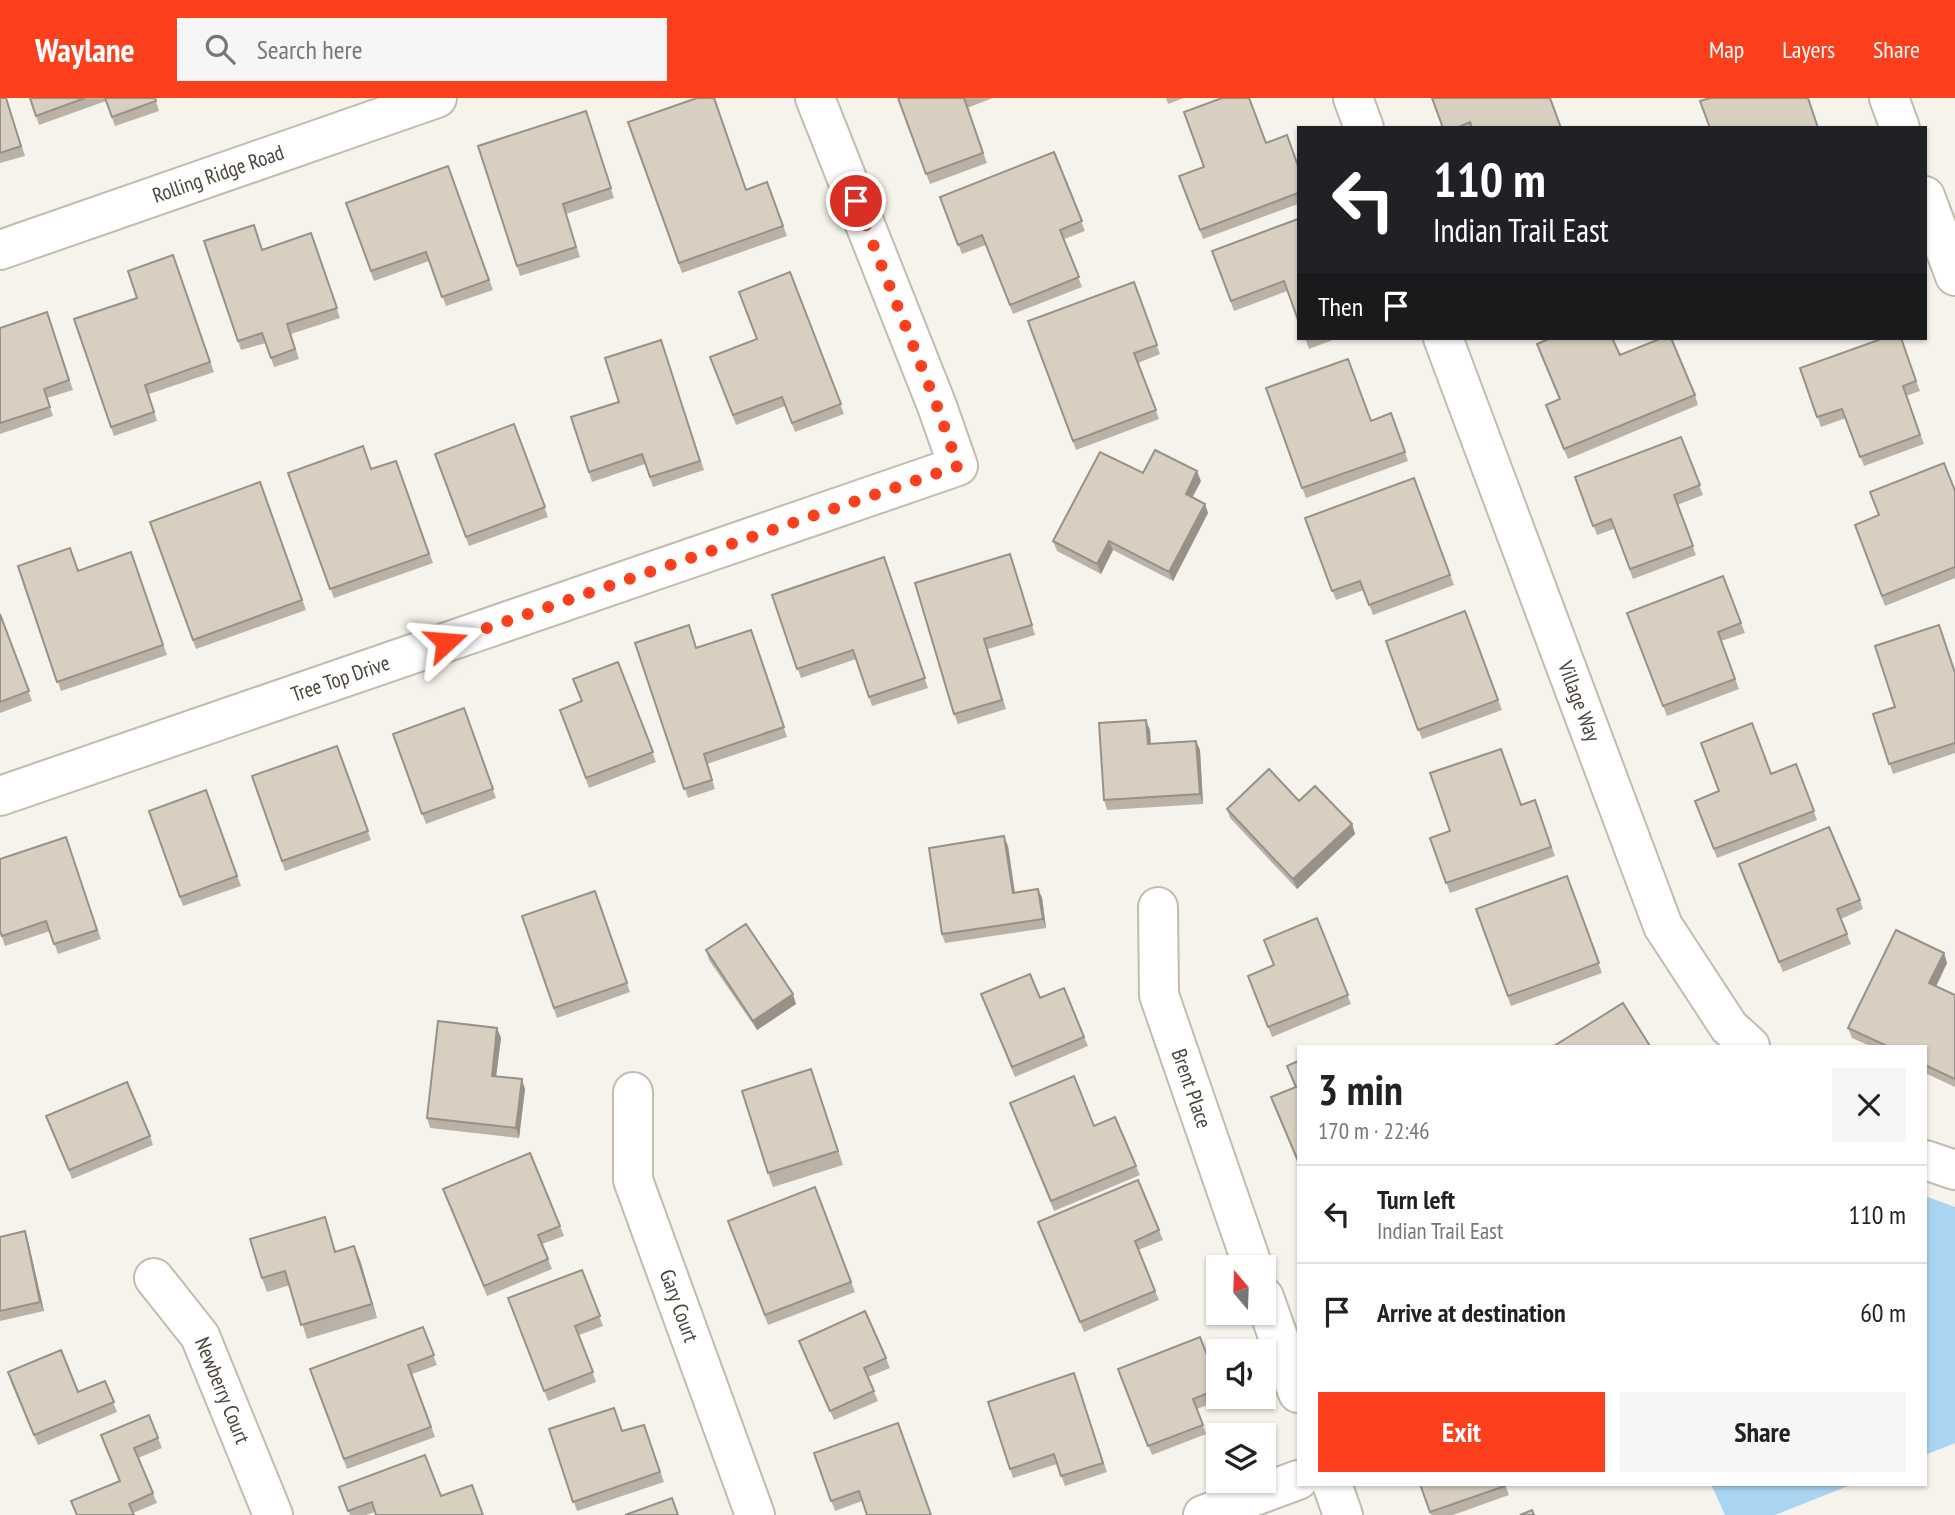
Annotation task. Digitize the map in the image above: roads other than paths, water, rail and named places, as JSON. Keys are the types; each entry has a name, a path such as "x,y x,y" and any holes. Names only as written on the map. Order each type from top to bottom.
{"street":[{"name":"Rolling Ridge Road","path":"0,250 437,98"},
{"name":"Tree Top Drive","path":"0,796 958,466 937,406 815,98"},
{"path":"1353,98 1363,126"},
{"path":"1889,98 1899,126"},
{"path":"1927,201 1955,276"},
{"name":"Village Way","path":"1444,340 1663,926 1729,1027 1749,1045"},
{"name":"Brent Place","path":"1158,906 1159,995 1249,1255"},
{"name":"Gary Court","path":"633,1091 633,1180 755,1515"},
{"path":"1927,1161 1955,1171"},
{"name":"Newberry Court","path":"154,1278 201,1336 273,1515"},
{"path":"1274,1325 1297,1390"},
{"path":"1203,1515 1297,1480"},
{"path":"1333,1486 1343,1515"}],"water":[{"path":"1927,1197 1955,1207 1955,1443 1927,1454"},
{"path":"1712,1486 1848,1486 1775,1515 1725,1515"}]}
